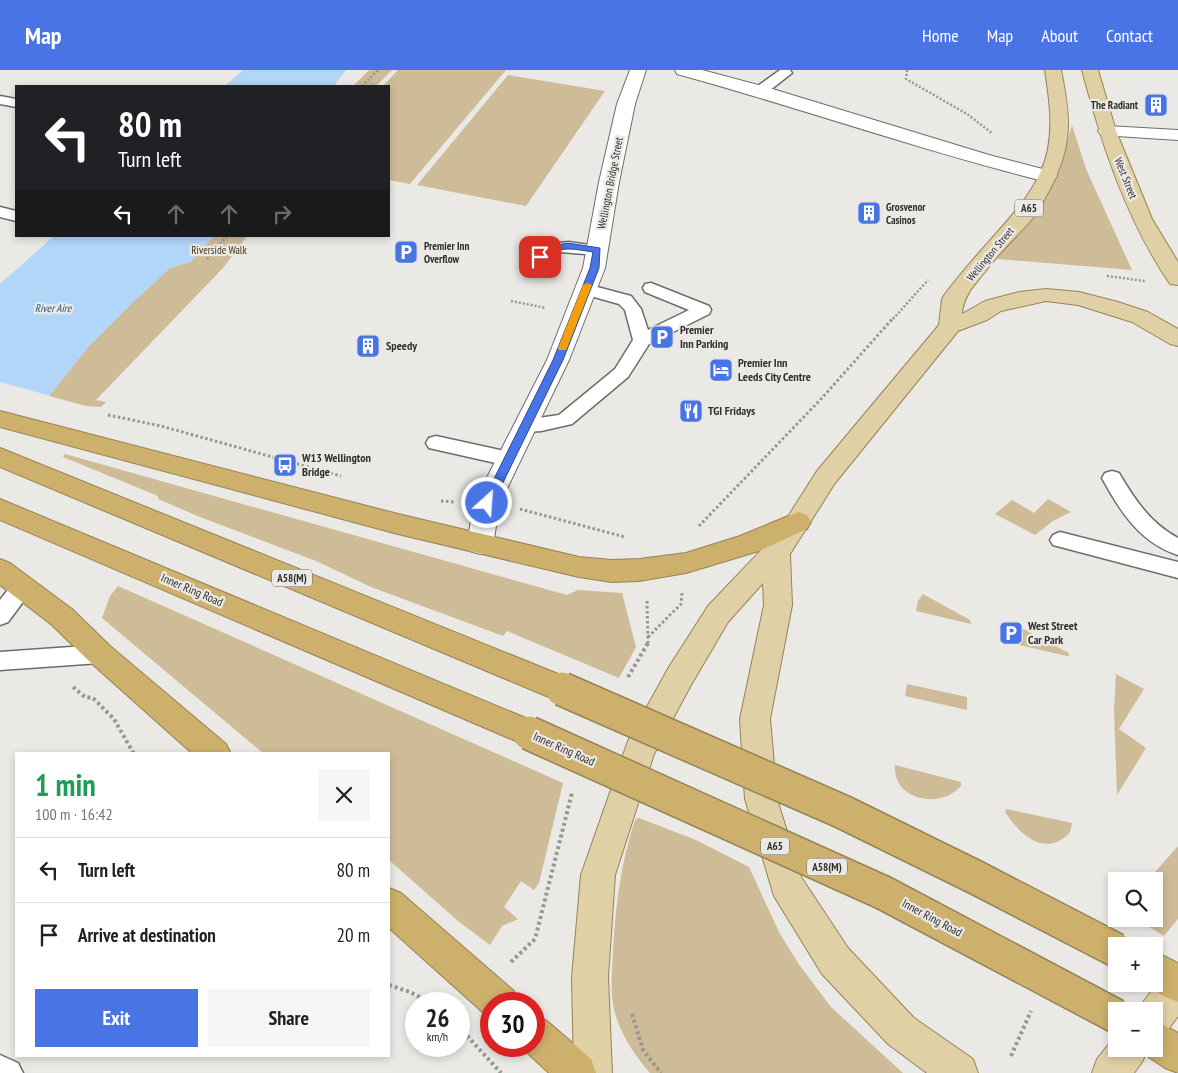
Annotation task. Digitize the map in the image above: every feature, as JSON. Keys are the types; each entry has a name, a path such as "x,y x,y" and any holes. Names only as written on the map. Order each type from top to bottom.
{"highway":[{"path":"0,419 379,520 579,567 612,571 639,570 694,561 748,544 798,522"},
{"name":"A58(M)","path":"11,462 562,689 843,812 977,878 1108,946"},
{"name":"Inner Ring Road","path":"0,509 529,733 884,893 1108,1012"},
{"path":"0,570 62,617 100,654 213,752"},
{"path":"390,906 487,992"},
{"path":"1163,975 1178,985"},
{"path":"545,1044 577,1073"},
{"path":"1163,1045 1178,1055"}],"main road":[{"name":"Wellington Street","path":"950,326 953,300 985,258 1028,211 1047,176 1057,152 1060,122 1059,103 1053,70"},
{"name":"West Street","path":"1090,70 1107,131 1142,219 1178,279"},
{"path":"593,1073 590,977 598,875 639,751 680,676 718,614 776,552 798,522 826,477 950,326 979,315 993,306 1019,299 1046,295 1079,299 1140,317 1178,339"},
{"name":"A65","path":"776,552 778,605 755,719 761,799 786,884 835,961 901,1031 959,1073"},
{"path":"1163,1006 1178,985"},
{"path":"1111,1073 1124,1057"}],"street":[{"name":"Wellington Bridge Street","path":"480,544 487,503 558,360 594,268 626,104 638,70"},
{"path":"683,70 982,159 1047,176"},
{"path":"1107,131 1178,135"}],"lane":[{"path":"760,92 785,73"},
{"path":"0,100 15,103"},
{"path":"0,212 15,216"},
{"path":"551,234 598,247"},
{"path":"532,265 550,249 568,246 598,247"},
{"path":"525,426 565,420 622,373 642,340 703,310 650,288"},
{"path":"586,289 626,300 632,309 642,340"},
{"path":"436,443 509,459"},
{"path":"1112,478 1134,516 1160,538 1178,547"},
{"path":"1060,540 1178,570"},
{"path":"0,616 23,587"},
{"path":"0,661 100,654"},
{"path":"0,1070 8,1073"}],"path":[{"path":"363,85 378,70"},
{"path":"907,70 906,79 967,114 1007,145 986,153 982,159"},
{"path":"207,259 227,237"},
{"path":"697,528 822,398 930,276"},
{"path":"99,414 161,426 344,476"},
{"path":"438,501 487,503 545,514 608,534 630,538"},
{"path":"622,686 648,644 646,595"},
{"path":"85,697 93,698 114,719 133,752"},
{"path":"495,992 534,940 555,866 571,794 575,785"},
{"path":"390,986 410,992"},
{"path":"629,1006 643,1050 661,1073"},
{"path":"470,1039 501,1073"}],"green space":[{"path":"369,70 392,70 377,85 354,85"},
{"path":"398,70 506,70 410,184 390,180 390,85 384,85"},
{"path":"508,75 605,91 526,206 417,185"},
{"path":"1072,125 1086,169 1132,270 997,259 1057,177"},
{"name":"Riverside Walk","path":"213,237 246,237 223,268 96,400 106,402 101,407 86,406 49,396 88,347 132,303 170,268 190,262"},
{"path":"65,454 567,595 578,590 622,593 636,647 619,678 507,631 503,636 371,587 316,561 158,499 158,496 63,457"},
{"path":"1048,499 1071,512 1053,521 1035,535 995,514 1012,500 1034,513"},
{"path":"118,586 563,783 539,883 534,890 521,881 504,907 518,919 502,926 490,945 458,921 390,861 390,752 262,752 102,618 110,596"},
{"path":"923,594 970,620 971,624 916,611 918,601"},
{"path":"1020,627 1070,655 1067,656 1015,644"},
{"path":"1116,674 1144,689 1119,729 1146,748 1117,795 1114,711"},
{"path":"907,684 967,697 967,710 905,696"},
{"path":"895,765 961,782 961,786 941,798 919,798 901,786 896,777"},
{"path":"1006,809 1072,823 1070,832 1059,841 1043,844 1021,832 1005,812"},
{"path":"639,818 696,840 749,867 779,932 798,963 831,1007 903,1073 650,1073 638,1059 620,1027 614,1010 612,988 617,902 630,836 635,820"},
{"path":"1178,846 1178,919 1164,936 1149,927 1163,927 1163,872 1155,872"}],"water":[{"path":"243,70 346,70 335,85 226,85"},
{"name":"River Aire","path":"53,237 213,237 190,262 170,268 132,303 88,347 49,396 0,441 0,284"}],"pier":[{"path":"0,382 51,396 0,443"}],"slow traffic":[{"path":"562,348 587,285"}],"place":[{"name":"The Radiant","path":"1156,105"},
{"name":"Grosvenor Casinos","path":"869,213"},
{"name":"Premier Inn Overflow","path":"406,252"},
{"name":"Premier Inn Parking","path":"662,337"},
{"name":"Speedy","path":"368,346"},
{"name":"Premier Inn Leeds City Centre","path":"721,370"},
{"name":"TGI Fridays","path":"691,411"},
{"name":"W13 Wellington Bridge","path":"285,465"},
{"name":"West Street Car Park","path":"1011,633"}],"route":[{"path":"487,503 558,360 594,268 597,250 568,246 550,249 540,257"}]}
